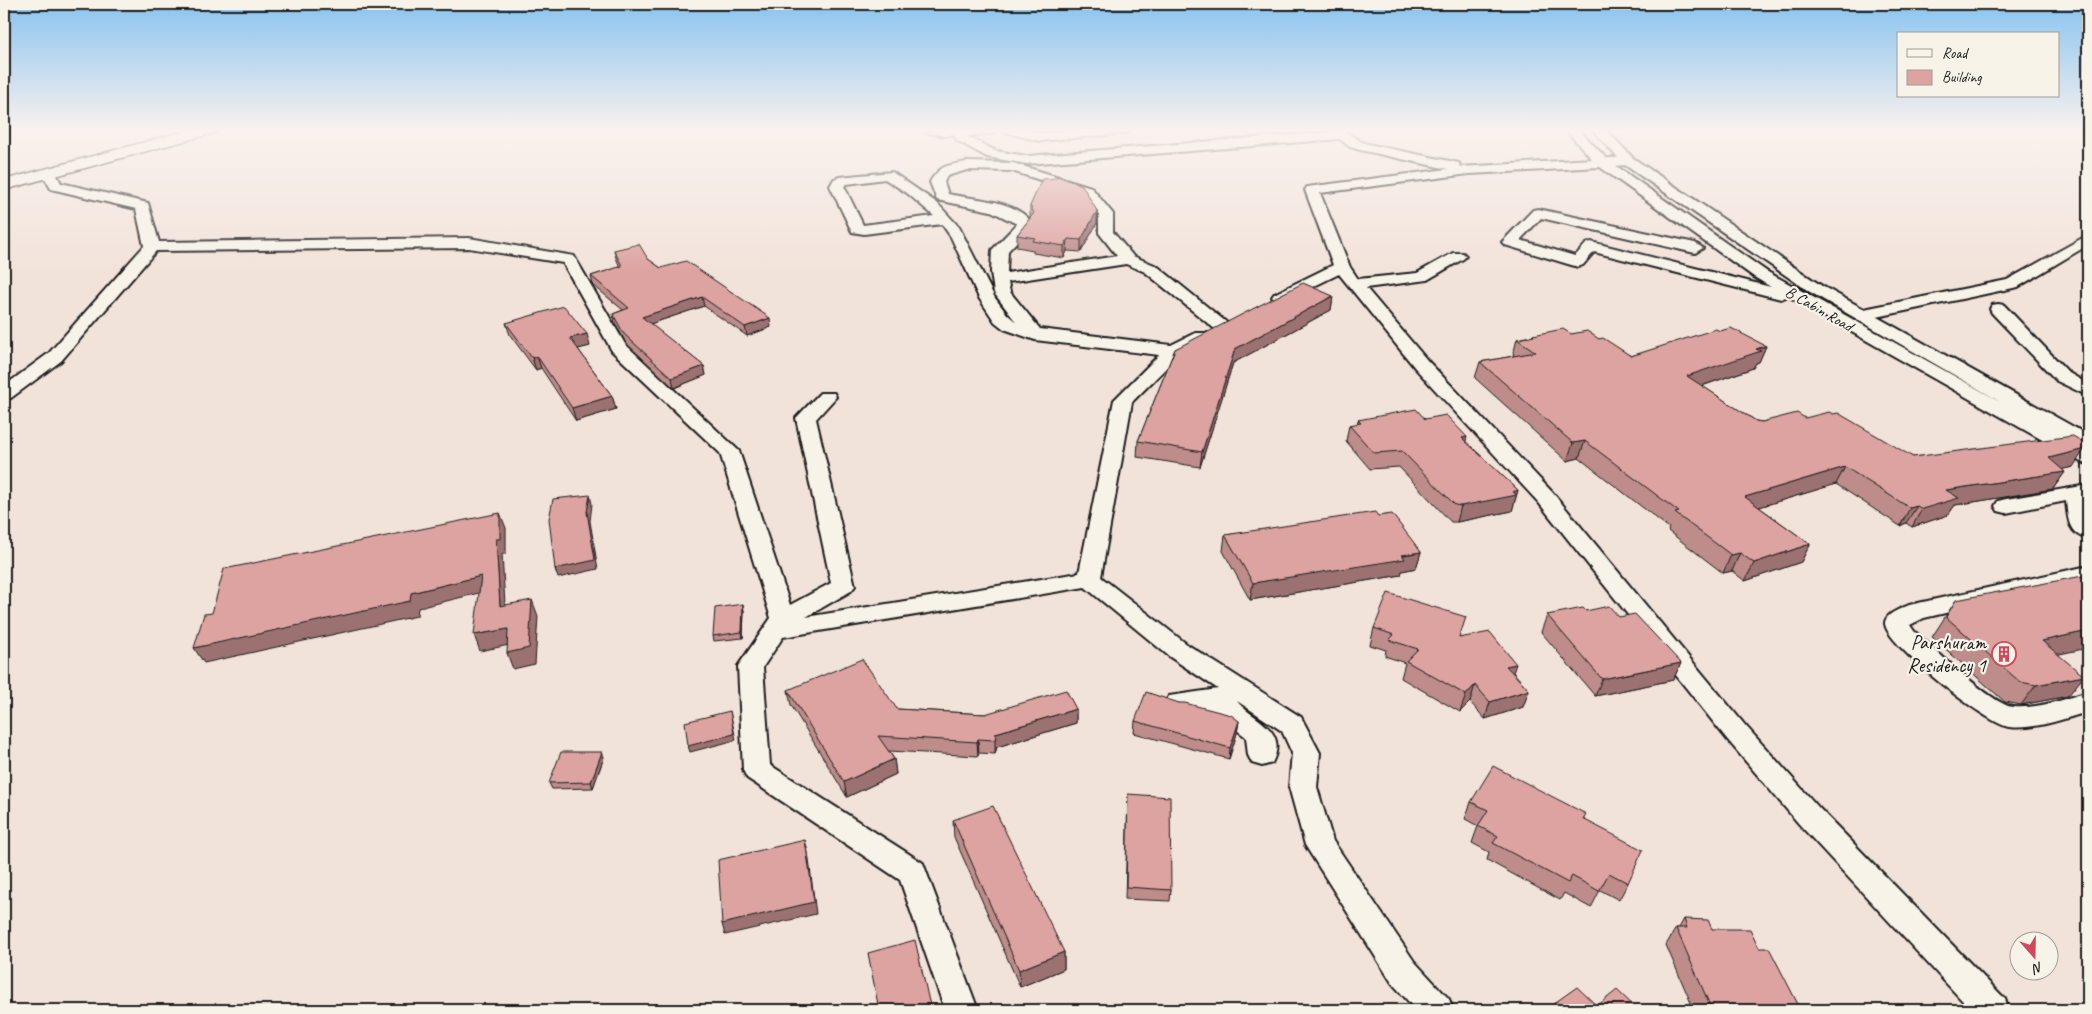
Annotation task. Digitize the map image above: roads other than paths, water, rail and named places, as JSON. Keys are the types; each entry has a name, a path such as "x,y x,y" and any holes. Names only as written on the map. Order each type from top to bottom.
{"main road":[{"path":"4,185 28,176"}],"street":[{"path":"49,176 56,186 143,206 152,247"},
{"path":"876,176 844,180 839,182 837,186 857,229 864,230 945,219"},
{"path":"889,176 934,209 952,226 970,265 1001,319 1027,334 1173,351"},
{"path":"940,176 937,182 942,197 1001,208 1017,216 1026,224 1000,250 1000,279 1002,293 1035,335"},
{"path":"1041,176 1086,190 1106,214 1106,234 1128,259 1151,269 1231,322 1173,351 1123,400 1089,579"},
{"path":"1419,176 1312,190 1342,267 1421,364 1546,498 1717,709 1809,816 1993,1010"},
{"name":"B Cabin Road","path":"1622,176 1760,274 1803,300 2088,458"},
{"path":"1651,176 1816,289 2088,443"},
{"path":"1695,248 1538,213 1510,242 1578,262 1591,247 1803,300"},
{"path":"1860,315 2012,284 2088,240"},
{"path":"4,394 55,357 152,247 469,243 570,259 618,347 729,451 779,624"},
{"path":"1354,284 1421,277 1458,256"},
{"path":"1000,279 1128,259"},
{"path":"1265,305 1342,267"},
{"path":"1998,309 2063,377 2088,391"},
{"path":"827,397 806,418 843,586 779,624 750,666 757,770 912,872 961,1010"},
{"path":"2006,506 2082,493 2080,526 2088,532"},
{"path":"2088,573 1917,611 1897,621 1898,628 1905,637 1982,702 2008,717 2023,717 2088,702"},
{"path":"779,624 1089,579 1179,651 1292,724 1306,753 1303,788 1320,845 1403,972 1437,1010"},
{"path":"1178,703 1248,695"},
{"path":"1214,699 1257,731 1262,755"}],"place":[{"name":"Parshuram Residency 1","path":"2004,654"}]}
